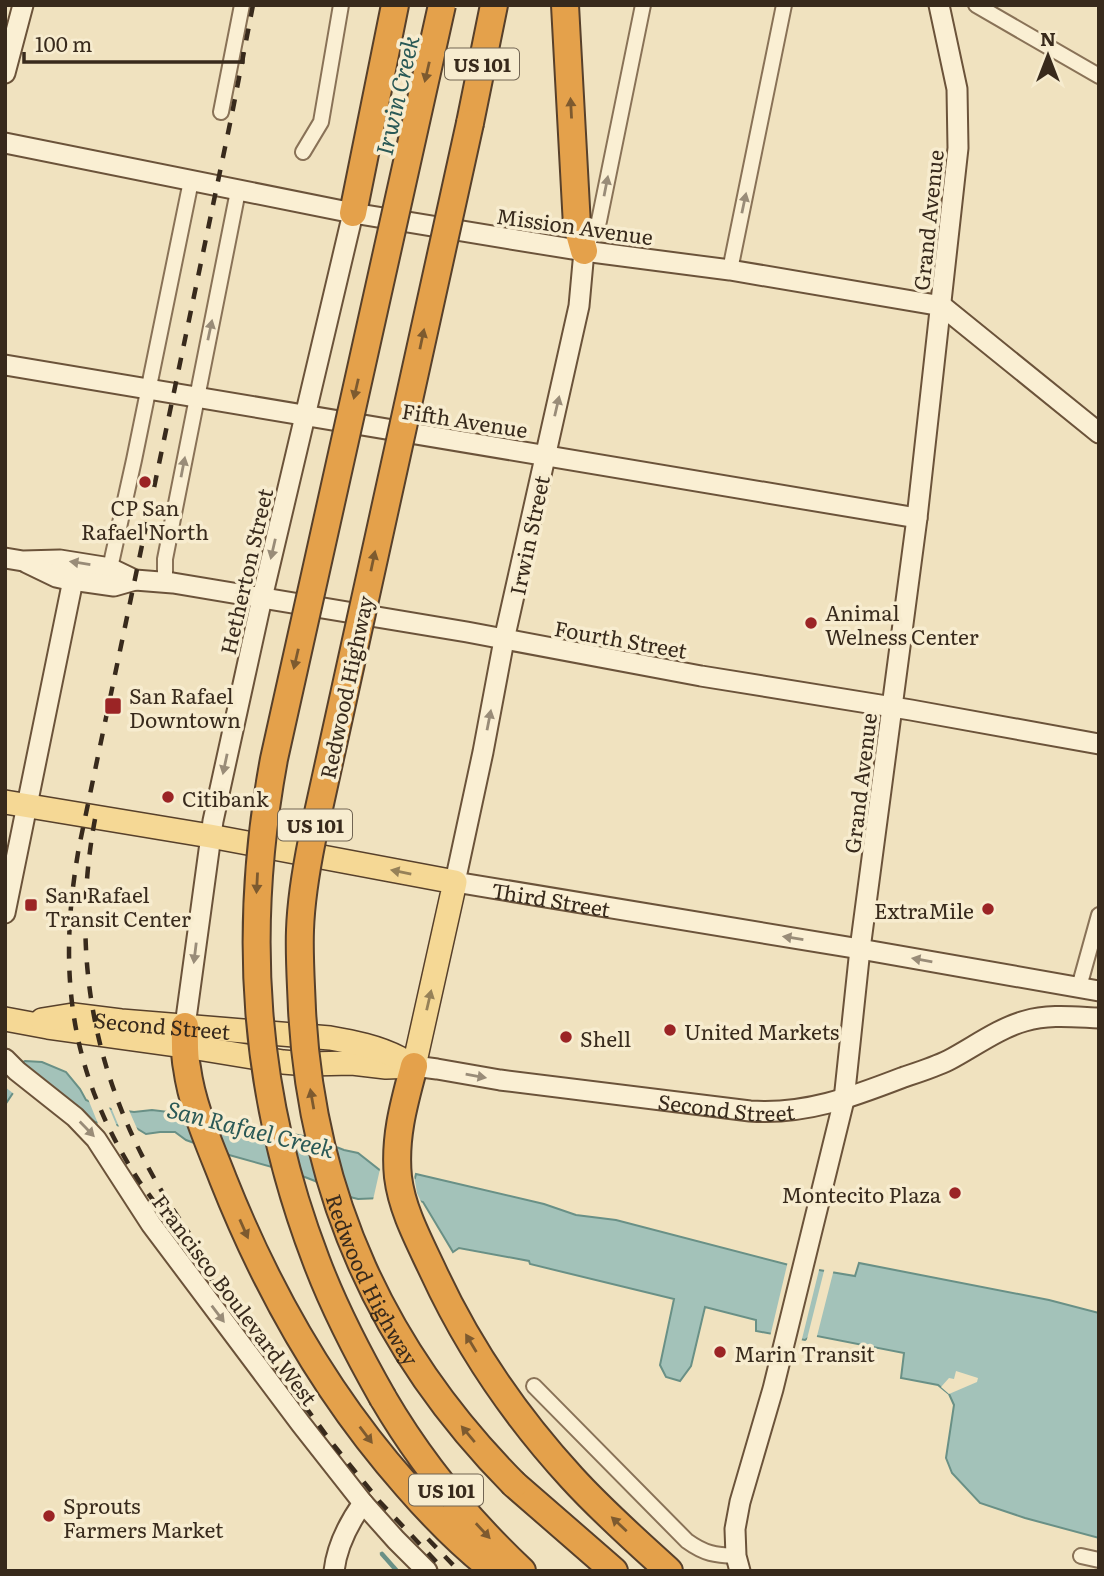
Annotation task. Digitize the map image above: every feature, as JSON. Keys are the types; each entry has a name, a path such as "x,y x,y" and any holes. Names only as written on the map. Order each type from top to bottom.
{"highway":[{"path":"353,213 396,5"},
{"name":"Redwood Highway","path":"442,5 274,759 263,822 257,886 258,1011 266,1073 284,1160 305,1231 356,1349 383,1398 441,1483 522,1571"},
{"name":"Redwood Highway","path":"494,5 312,840 300,930 306,1058 316,1123 335,1194 367,1278 398,1337 434,1391 477,1445 514,1484 614,1571"},
{"path":"565,5 577,226 584,251"},
{"path":"185,1036 188,1079 218,1166 241,1223 299,1336 339,1399 414,1494 450,1532 495,1571"},
{"path":"414,1066 397,1136 398,1179 418,1242 442,1292 491,1375 531,1429 595,1502 669,1571"}],"main road":[{"name":"Third Street","path":"16,804 211,836 455,883"},
{"name":"Irwin Street","path":"414,1066 455,883"},
{"name":"Second Street","path":"5,1019 30,1023 73,1014 121,1021 185,1036 330,1038 387,1052 414,1066"}],"street":[{"path":"5,73 23,5"},
{"path":"221,112 242,5"},
{"path":"303,152 321,122 341,5"},
{"name":"Irwin Street","path":"455,883 504,640 579,306 584,251 599,221 643,5"},
{"path":"730,270 784,5"},
{"name":"Grand Avenue","path":"738,1563 735,1529 740,1502 773,1389 844,1100 860,950 917,518 958,148 957,89 939,5"},
{"path":"976,5 1099,76"},
{"name":"Mission Avenue","path":"5,143 353,213 584,251 730,270 942,306 1099,433"},
{"path":"110,568 191,181"},
{"path":"165,582 165,559 238,191"},
{"name":"Hetherton Street","path":"185,1036 211,836 262,598 353,213"},
{"name":"Fifth Avenue","path":"5,365 917,518"},
{"name":"Fourth Street","path":"14,559 60,560 110,568 135,580"},
{"name":"Fourth Street","path":"14,559 56,577 73,580 114,586 135,580 165,582 467,632 1099,744"},
{"path":"5,913 16,804 73,580"},
{"name":"Third Street","path":"455,883 1099,992"},
{"path":"1079,987 1099,915"},
{"name":"Second Street","path":"414,1066 500,1080 773,1113 804,1110 844,1100 947,1061 1023,1021 1048,1017 1099,1018"},
{"name":"Francisco Boulevard West","path":"6,1059 13,1068 75,1117 96,1139 158,1234 301,1424 363,1503 428,1571"},
{"path":"534,1386 687,1541 699,1550 738,1563"},
{"path":"334,1571 347,1527 363,1503"},
{"path":"1081,1556 1099,1560"}],"water":[{"name":"San Rafael Creek","path":"25,1061 42,1062 66,1072 86,1100 105,1108 185,1114 223,1127 257,1127 313,1138 358,1153 381,1171 415,1178 416,1174 544,1204 576,1215 616,1220 789,1265 855,1276 859,1263 1049,1300 1099,1313 1099,1538 980,1503 952,1473 946,1458 954,1405 949,1394 938,1385 901,1378 904,1353 812,1335 805,1340 756,1331 756,1320 705,1307 691,1366 680,1381 666,1377 660,1365 674,1299 530,1264 529,1261 459,1248 453,1252 423,1202 406,1197 358,1199 346,1196 297,1174 186,1140 175,1132 146,1134 136,1128 95,1122 62,1097 19,1084 5,1105 5,1072"}],"pier":[{"path":"21,1059 40,1083 21,1087 14,1094 5,1087 5,1068"},
{"path":"86,1094 108,1105 118,1129 99,1126"},
{"path":"110,1105 128,1108 139,1133 120,1129"},
{"path":"380,1169 414,1175 417,1193 424,1208 405,1201 373,1200"},
{"path":"788,1261 820,1266 801,1343 770,1337"},
{"path":"825,1267 834,1269 816,1340 806,1343"},
{"path":"956,1371 978,1378 977,1382 949,1394 941,1387 949,1378 954,1379"}],"waterway":[{"path":"382,1554 397,1571"}],"railway":[{"path":"253,5 79,847 69,937 75,1020 83,1061 97,1101 115,1141 139,1181 332,1443 380,1502 445,1571"},
{"path":"95,819 87,875 85,930 89,984 98,1036 113,1087 133,1137 158,1185 189,1233"},
{"path":"428,1539 459,1571"}],"place":[{"name":"CP San Rafael North","path":"145,482"},
{"name":"Animal Welness Center","path":"811,623"},
{"name":"San Rafael Downtown","path":"113,706"},
{"name":"Citibank","path":"168,797"},
{"name":"San Rafael Transit Center","path":"31,905"},
{"name":"ExtraMile","path":"988,909"},
{"name":"United Markets","path":"670,1030"},
{"name":"Shell","path":"566,1037"},
{"name":"Montecito Plaza","path":"955,1193"},
{"name":"Marin Transit","path":"720,1352"},
{"name":"Sprouts Farmers Market","path":"49,1516"}],"water label":[{"name":"Irwin Creek","path":"396,95"}]}
